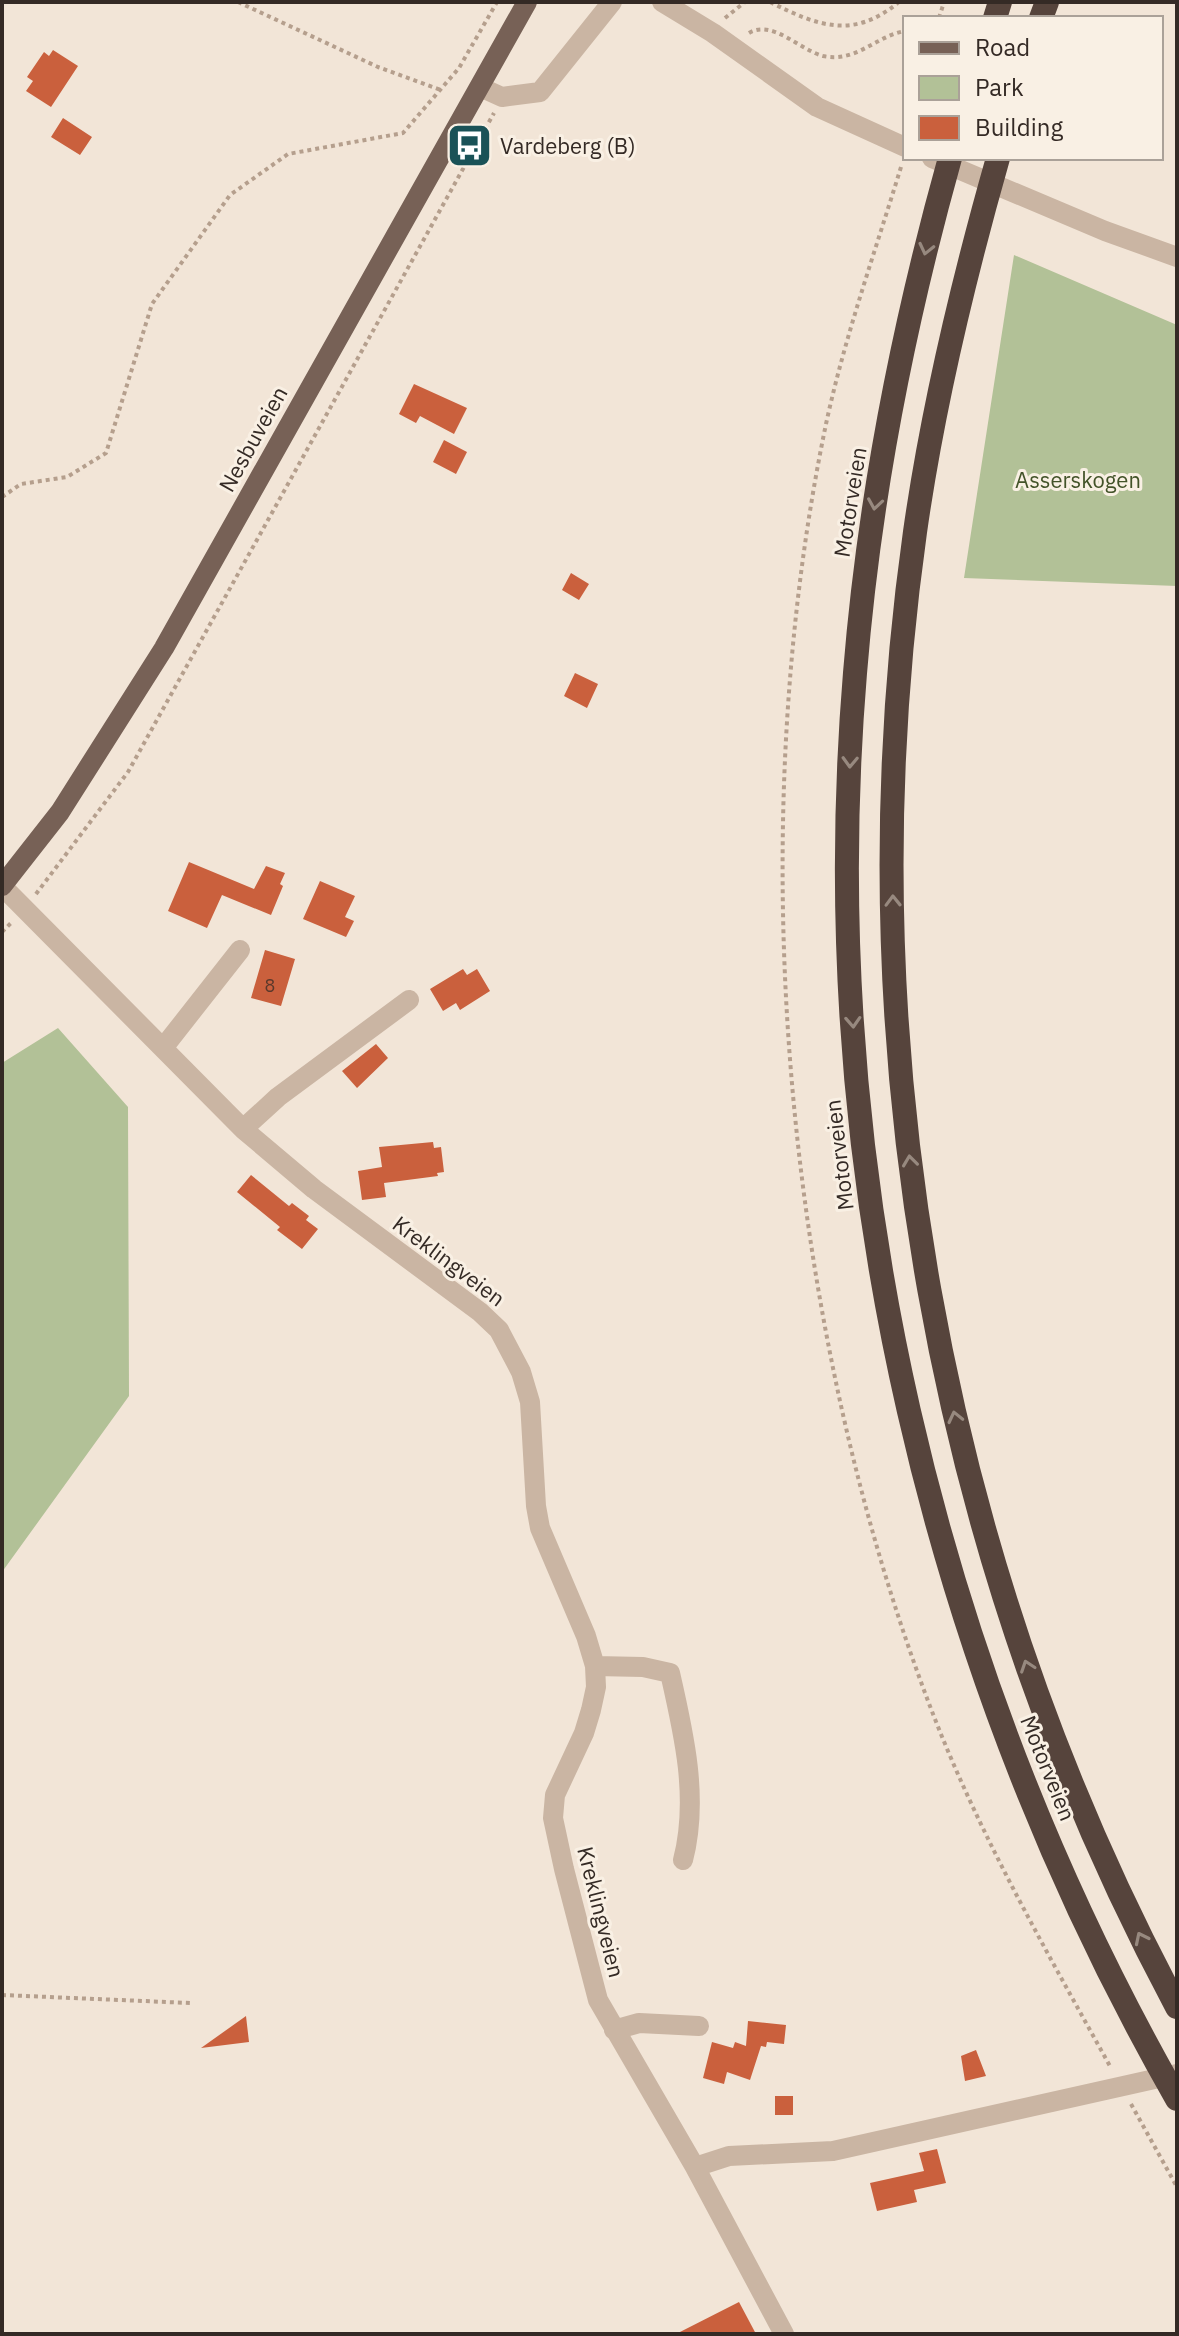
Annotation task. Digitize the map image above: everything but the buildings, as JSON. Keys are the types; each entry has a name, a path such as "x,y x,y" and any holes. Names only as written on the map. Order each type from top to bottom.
{"highway":[{"name":"Motorveien","path":"950,160 913,308 882,457 870,531 854,677 848,900 861,1122 881,1269 897,1357 927,1487 968,1629 1019,1769 1065,1878 1132,2019 1177,2099"},
{"name":"Motorveien","path":"997,160 959,302 942,380 921,493 907,601 896,749 893,893 905,1118 924,1262 938,1336 968,1474 988,1546 1034,1685 1086,1817 1139,1935 1177,2007"}],"main road":[{"name":"Nesbuveien","path":"2,886 60,812 164,648 527,2"}],"street":[{"path":"480,87 502,97 540,92 612,2"},
{"path":"662,2 713,33 817,107 898,144"},
{"path":"937,160 1105,231 1177,257"},
{"name":"Kreklingveien","path":"2,886 243,1129 314,1189 480,1312 499,1330 521,1372 530,1402 540,1528 586,1636 595,1666 596,1687 591,1710 584,1733 555,1795 553,1818 598,2000 695,2167 784,2334"},
{"path":"163,1048 240,950"},
{"path":"243,1129 278,1097 409,1000"},
{"path":"595,1666 643,1667 670,1673 690,1790 691,1820 683,1860"},
{"path":"614,2030 639,2023 699,2026"},
{"path":"695,2167 729,2156 833,2151 1177,2074"}],"path":[{"path":"238,2 378,67 441,90"},
{"path":"2,497 21,484 67,477 106,453 152,304 230,195 288,154 403,133 459,68 497,2"},
{"path":"713,33 730,12 745,2"},
{"path":"770,2 800,18 827,26 849,26 882,16 899,2"},
{"path":"736,50 748,34 763,28 810,52 840,57 861,52 885,37 903,32"},
{"path":"2,932 25,908 128,772 502,97"},
{"path":"2,1995 190,2003"}],"green space":[{"name":"Asserskogen","path":"1014,255 1177,325 1177,586 964,578"},
{"path":"58,1028 128,1107 129,1396 2,1572 2,1063"}],"place":[{"name":"Vardeberg (B)","path":"469,146"}]}
